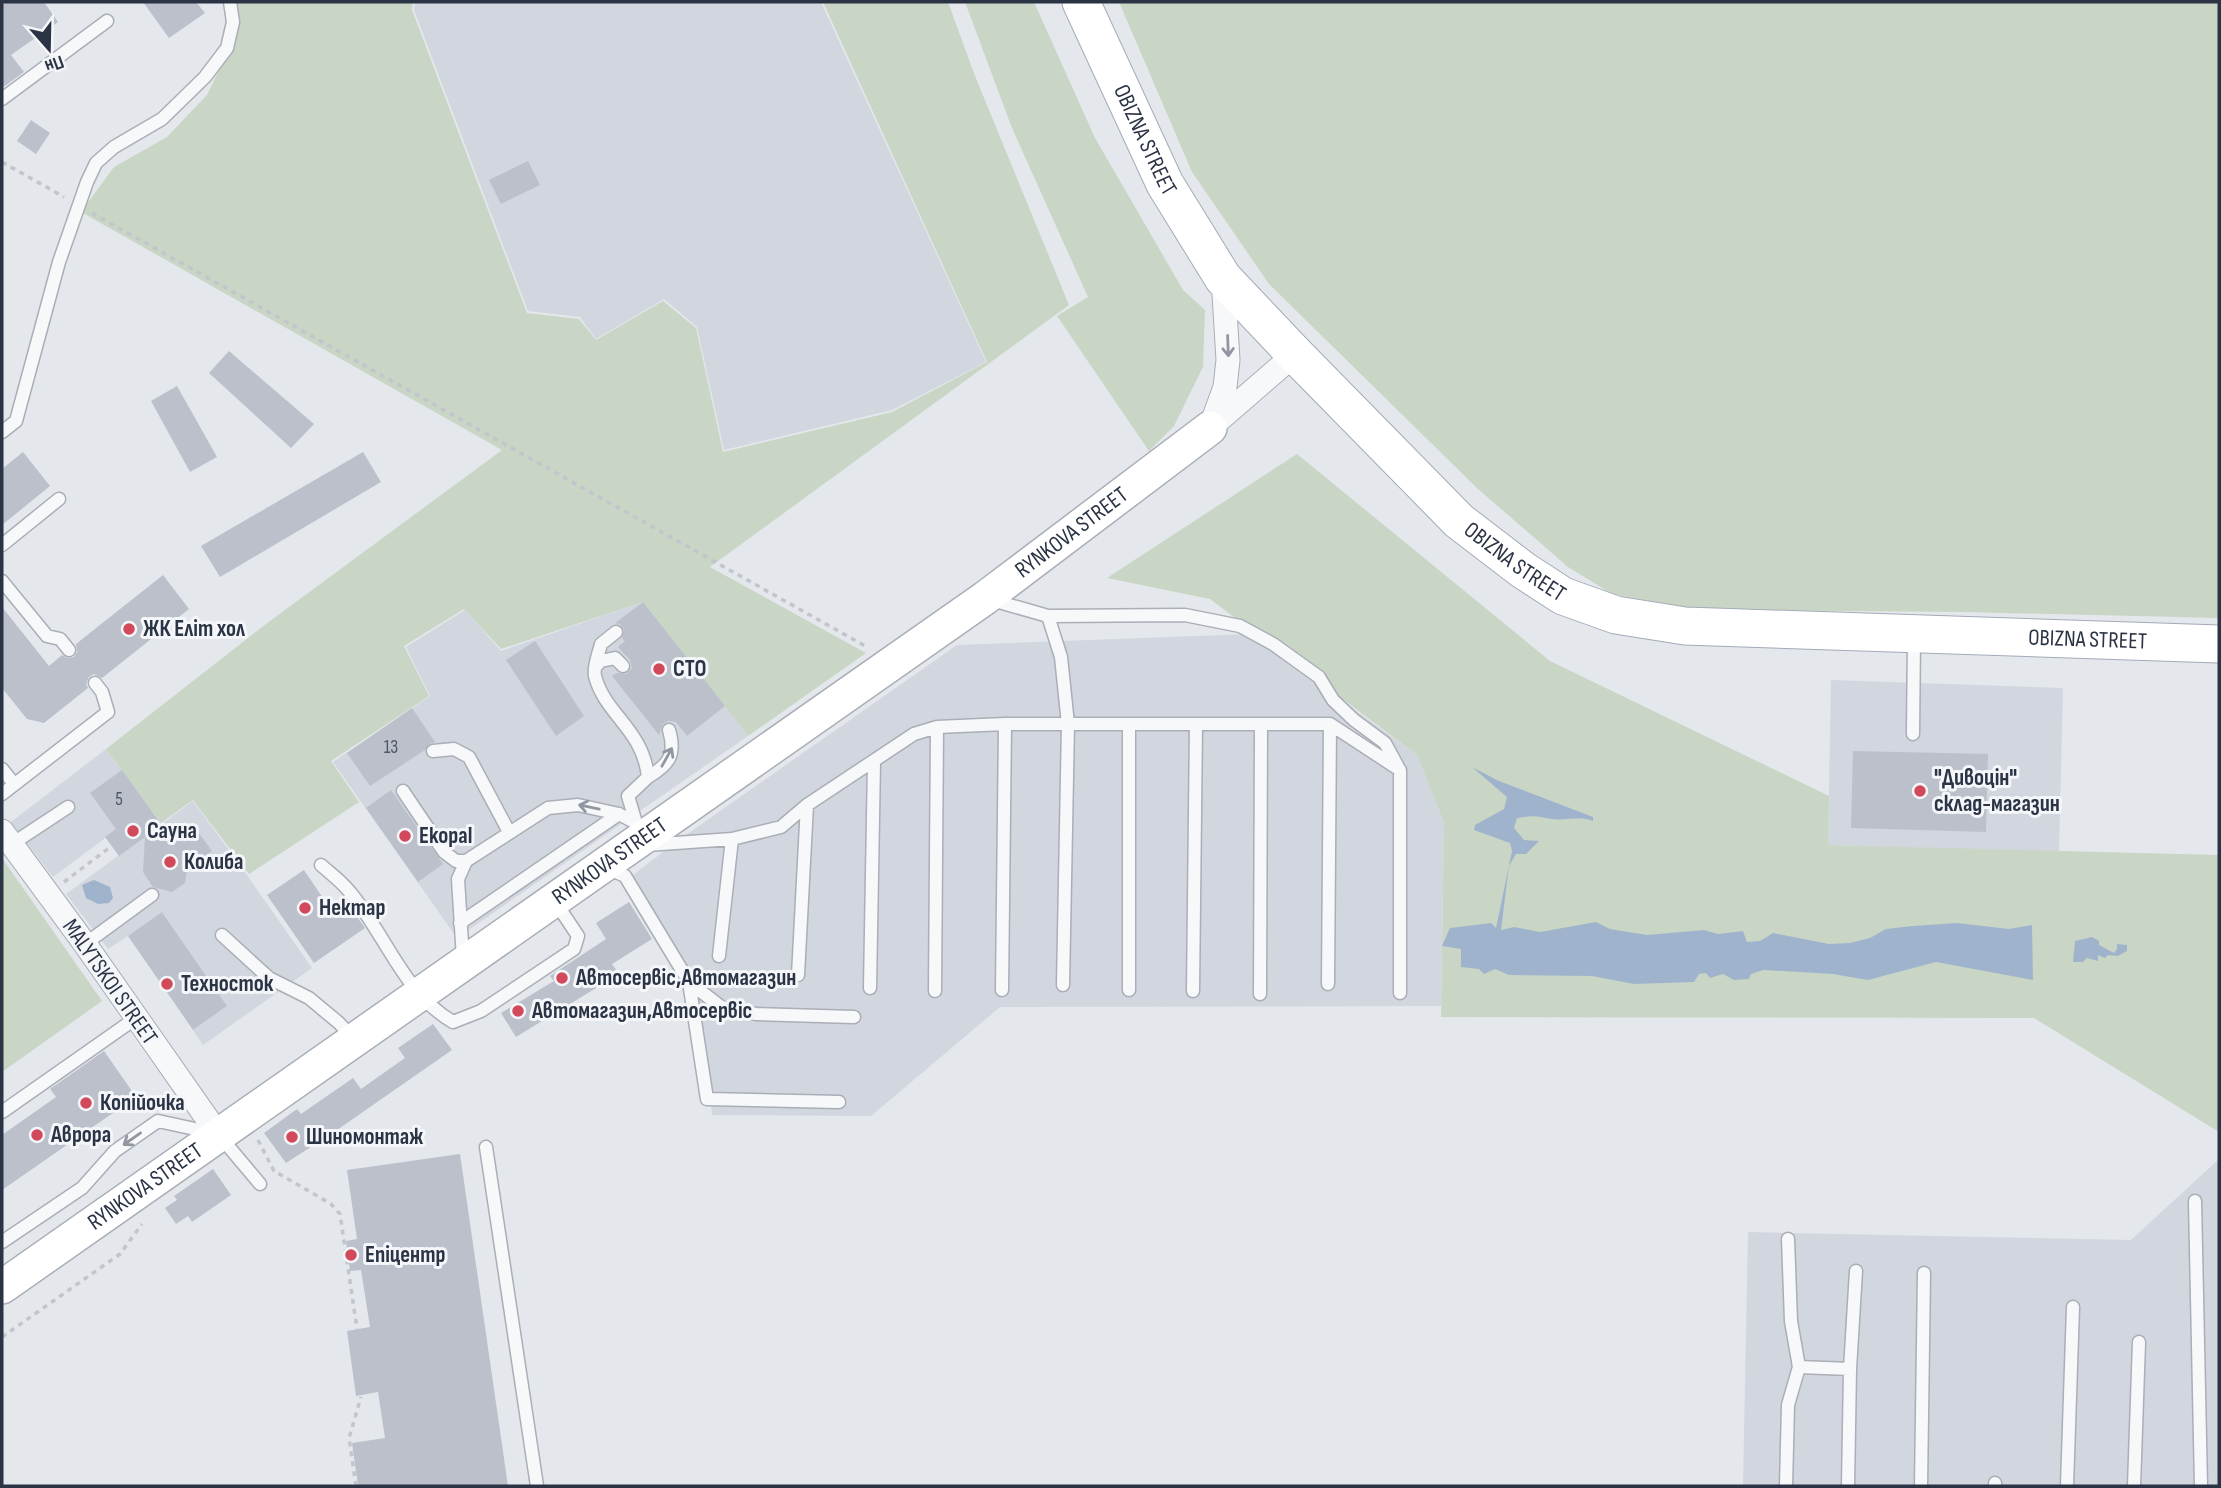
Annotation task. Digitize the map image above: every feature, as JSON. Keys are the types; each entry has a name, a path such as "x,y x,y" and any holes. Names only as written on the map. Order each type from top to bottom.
{"main road":[{"name":"OBIZNA STREET","path":"1081,2 1165,184 1223,278 1460,521 1523,570 1563,596 1616,615 1685,626 2219,644"},
{"name":"RYNKOVA STREET","path":"2,1287 604,866 640,833 985,598 1210,428"}],"street":[{"path":"1210,428 1225,387 1228,360 1223,278"},
{"name":"RYNKOVA STREET","path":"1210,428 1295,354"},
{"name":"MALYTSKOI STREET","path":"7,837 218,1134"}],"lane":[{"path":"2,432 16,421 55,274 78,205 96,163 114,147 162,119 205,77 227,48 233,22 230,2"},
{"path":"2,99 107,21"},
{"path":"2,545 59,499"},
{"path":"2,581 47,636 60,639 69,650"},
{"path":"985,598 1048,616 1185,615 1240,626 1273,644 1319,677 1340,707 1385,743 1400,770 1400,993"},
{"path":"1048,616 1061,657 1068,724 1063,985"},
{"path":"616,632 601,644 594,675 605,698 639,744 646,760 648,777"},
{"path":"1913,634 1913,734"},
{"path":"595,667 601,661 615,658 623,666"},
{"path":"2,794 108,712 102,692 95,683"},
{"path":"1002,990 1005,724"},
{"path":"1129,724 1129,990"},
{"path":"1193,991 1196,724"},
{"path":"1260,994 1261,724"},
{"path":"458,879 466,861 548,808 578,805 619,814 640,833 732,839 781,827 807,805 914,734 937,726 1330,724 1400,770"},
{"path":"1328,984 1330,724"},
{"path":"935,991 937,726"},
{"path":"640,833 628,796 667,762 673,746 669,730"},
{"path":"433,751 454,749 469,757 509,832"},
{"path":"870,988 874,761"},
{"path":"2,769 14,785"},
{"path":"403,791 444,852 458,879 464,964"},
{"path":"798,975 807,805"},
{"path":"7,837 68,807"},
{"path":"460,923 619,814"},
{"path":"719,956 732,839"},
{"path":"444,852 456,861 466,861"},
{"path":"321,865 349,890 419,995 453,1022 481,1011 574,948 578,936 554,900"},
{"path":"604,866 625,876 689,982 720,1007 756,1014 853,1017"},
{"path":"85,944 152,894"},
{"path":"222,935 269,978 309,998 355,1040"},
{"path":"689,982 706,1099 839,1102"},
{"path":"2,1112 136,1018"},
{"path":"2,1242 82,1188 115,1151 158,1121 218,1134 260,1184"},
{"path":"486,1147 537,1486"},
{"path":"2194,1201 2201,1486"},
{"path":"1786,1486 1788,1405 1799,1367 1791,1321 1788,1239"},
{"path":"1848,1486 1850,1369 1856,1271"},
{"path":"1920,1486 1924,1273"},
{"path":"2067,1486 2073,1307"},
{"path":"2134,1486 2139,1342"},
{"path":"1799,1367 1850,1369"}],"path":[{"path":"2,162 894,662"},
{"path":"48,894 109,848"},
{"path":"250,1112 262,1129 257,1139 274,1171 331,1204 340,1214 357,1329"},
{"path":"2,1337 120,1254 149,1214"},
{"path":"356,1486 349,1438 361,1397"}],"shaded area":[{"path":"415,2 821,2 986,362 892,410 724,450 697,327 664,299 596,339 580,317 528,311 414,10"},
{"path":"643,602 748,736 457,938 333,762 430,696 406,647 465,610 501,651"},
{"path":"1250,634 1417,755 1444,823 1441,1006 1000,1007 871,1116 712,1115 704,1036 689,982 624,882 676,842 957,645"},
{"path":"1831,680 2063,688 2059,852 1828,845"},
{"path":"106,749 148,806 53,877 11,822"},
{"path":"193,801 312,968 203,1045 193,1030 227,1006 163,913 108,949 66,894"},
{"path":"2219,1159 2219,1486 1743,1486 1748,1232 2131,1240"}],"green space":[{"path":"236,2 413,2 412,10 527,313 579,319 596,340 663,301 696,328 723,452 892,412 987,362 823,2 948,2 975,76 1069,305 710,567 866,653 748,736 643,602 501,649 464,609 404,646 429,696 331,761 359,802 249,874 193,800 161,823 106,749 262,627 502,450 81,212 114,167 167,137 207,95 237,33"},
{"path":"965,2 1034,2 1095,138 1183,290 1205,310 1203,367 1174,426 1149,451 1057,316 1088,297 1012,128"},
{"path":"1119,2 2219,2 2219,618 1701,610 1612,594 1568,567 1478,489 1269,284 1192,172"},
{"path":"1297,454 1550,661 1829,796 1828,845 2219,855 2219,1132 2034,1018 1441,1017 1444,823 1417,755 1210,599 1107,578"},
{"path":"2,858 102,1001 2,1072"}],"water":[{"path":"1472,767 1499,781 1593,817 1593,821 1583,818 1535,816 1517,818 1514,828 1524,840 1539,841 1526,854 1516,854 1509,866 1501,930 1514,927 1540,932 1596,922 1610,929 1647,935 1704,930 1718,934 1743,931 1747,942 1760,941 1773,933 1829,944 1850,943 1870,938 1886,929 1913,926 1957,923 2009,929 2032,925 2033,980 1936,962 1868,980 1833,974 1763,970 1751,974 1749,979 1734,980 1723,974 1710,978 1706,973 1699,974 1694,982 1634,984 1592,976 1509,975 1495,969 1484,974 1479,969 1461,967 1461,949 1442,946 1450,928 1491,923 1496,928 1512,851 1510,843 1474,830 1475,825 1504,809 1507,797"},
{"path":"94,880 110,887 113,898 109,903 98,904 86,898 82,885"},
{"path":"2092,937 2099,941 2099,945 2114,953 2117,944 2127,945 2127,951 2105,958 2098,955 2098,961 2087,958 2083,962 2073,962 2075,941"}],"building":[{"path":"2,2 44,2 58,22 11,55 24,72 2,88"},
{"path":"143,2 196,2 205,13 169,38"},
{"path":"31,120 50,133 36,154 17,141"},
{"path":"528,161 540,185 501,204 489,180"},
{"path":"229,351 314,424 291,448 209,373"},
{"path":"177,386 217,457 190,472 151,401"},
{"path":"23,452 50,486 2,525 2,469"},
{"path":"363,452 381,482 220,577 201,546"},
{"name":"ЖК Еліт хол","path":"163,575 189,609 102,678 94,674 89,677 86,684 88,688 44,723 27,719 2,688 2,607 49,666 62,655 67,658 74,657 77,652 76,644"},
{"name":"СТО","path":"643,602 725,706 687,736 676,722 668,721 663,724 659,735 612,676 617,673 626,674 632,668 630,660 618,647 625,641 622,638 624,630 620,624 615,623"},
{"path":"535,641 584,716 556,736 506,660"},
{"path":"412,708 435,742 370,786 347,753"},
{"name":"\"Дивоцін\" склад-магазин","path":"1853,751 1988,754 1986,832 1851,828"},
{"path":"122,770 175,843 195,828 212,851 187,869 185,883 172,892 153,887 143,872 145,837 119,856 105,837 116,829 90,793"},
{"name":"Ekopal","path":"391,790 443,864 418,882 366,808"},
{"path":"304,870 333,913 347,903 365,928 314,963 267,895"},
{"path":"629,902 652,939 612,964 619,974 516,1037 501,1013 554,981 550,976 606,939 596,923"},
{"path":"162,912 227,1006 193,1030 128,936"},
{"path":"433,1024 452,1050 286,1163 264,1133 297,1109 301,1114 353,1078 361,1089 405,1058 398,1048"},
{"path":"104,1051 136,1097 2,1190 2,1135 56,1097 50,1089"},
{"path":"460,1154 508,1486 358,1486 352,1443 385,1438 378,1392 356,1396 347,1331 370,1327 361,1270 350,1271 346,1241 357,1239 347,1170"},
{"path":"213,1169 231,1195 192,1222 188,1216 176,1224 165,1208 177,1200 174,1196"}],"place":[{"name":"ЖК Еліт хол","path":"129,629"},
{"name":"СТО","path":"659,669"},
{"name":"\"Дивоцін\" склад-магазин","path":"1920,791"},
{"name":"Сауна","path":"133,831"},
{"name":"Ekopal","path":"405,836"},
{"name":"Колиба","path":"170,862"},
{"name":"Нектар","path":"305,908"},
{"name":"Автосервіс,Автомагазин","path":"562,978"},
{"name":"Техносток","path":"167,984"},
{"name":"Автомагазин,Автосервіс","path":"518,1011"},
{"name":"Копійочка","path":"86,1103"},
{"name":"Аврора","path":"37,1135"},
{"name":"Шиномонтаж","path":"292,1137"},
{"name":"Епіцентр","path":"351,1255"}]}
